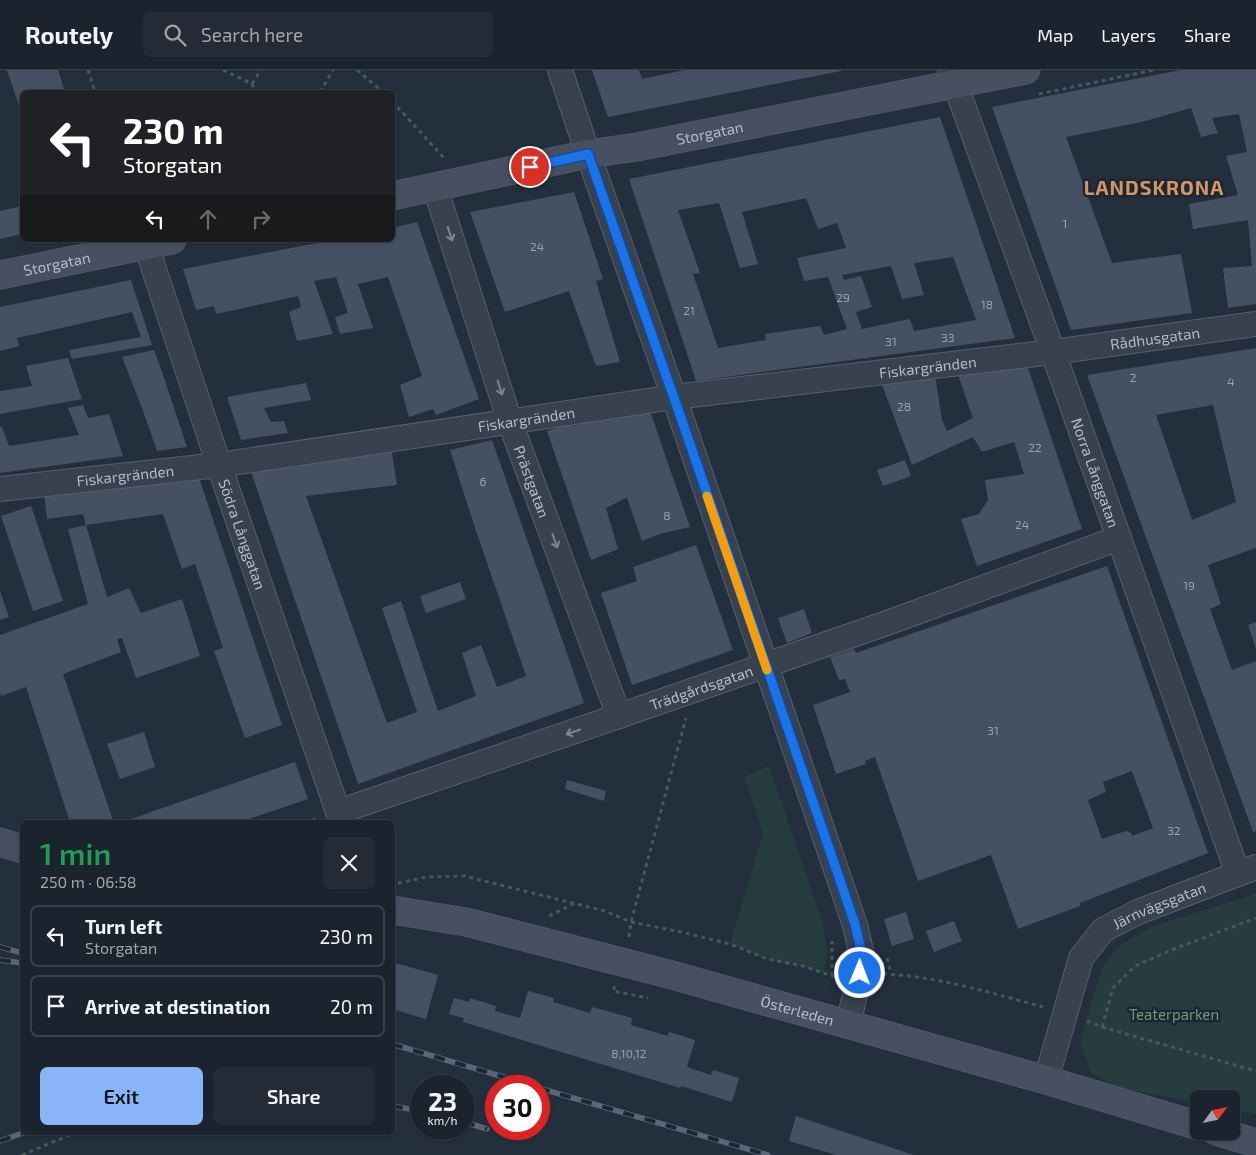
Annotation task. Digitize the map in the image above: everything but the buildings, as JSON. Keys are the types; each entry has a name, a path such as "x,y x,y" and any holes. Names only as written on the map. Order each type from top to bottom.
{"street":[{"path":"560,70 855,924 862,955 860,973 848,1024"},
{"name":"Storgatan","path":"395,195 588,154 637,147 953,77 1026,70"},
{"name":"Norra Långgatan","path":"953,77 1119,538 1247,871"},
{"name":"Prästgatan","path":"435,187 510,422 619,716"},
{"name":"Storgatan","path":"0,275 159,243"},
{"name":"Södra Långgatan","path":"159,243 219,466 339,817"},
{"name":"Rådhusgatan","path":"1053,352 1256,324"},
{"name":"Fiskargränden","path":"0,490 219,466 674,397 1053,352"},
{"name":"Trädgårdsgatan","path":"339,817 398,791 887,623 1119,538"},
{"path":"0,842 20,848"},
{"name":"Järnvägsgatan","path":"1046,1080 1081,958 1103,930 1138,912 1247,871"},
{"name":"Österleden","path":"395,910 466,922 625,963 1046,1080 1190,1123"},
{"path":"1240,1138 1256,1143"}],"path":[{"path":"88,70 94,90"},
{"path":"224,70 252,84 254,90"},
{"path":"252,84 260,70"},
{"path":"321,90 333,70"},
{"path":"357,70 381,90"},
{"path":"395,104 443,158 473,179"},
{"path":"650,998 613,991 625,963 631,922 692,691"},
{"path":"395,883 427,877 464,876 605,911 631,922 730,944 767,959 802,966 832,976 860,973 902,975 974,988 1256,1071"},
{"path":"1102,1027 1113,988 1135,966 1256,918"},
{"path":"22,1155 70,1135"}],"green space":[{"path":"769,766 821,918 827,949 824,973 802,966 767,959 730,944 763,833 744,777"},
{"name":"Teaterparken","path":"1256,893 1256,1114 1240,1111 1240,1090 1190,1090 1190,1101 1120,1088 1091,1073 1080,1042 1104,964 1121,944 1156,925"}],"railway":[{"path":"0,947 20,952"},
{"path":"0,960 20,963"},
{"path":"395,1045 497,1075"},
{"path":"550,1091 768,1155"},
{"path":"395,1107 410,1109"},
{"path":"475,1125 485,1128"},
{"path":"0,1141 20,1134"}],"slow traffic":[{"path":"707,496 767,670"}],"district":[{"name":"LANDSKRONA","path":"1154,187"}],"route":[{"path":"530,167 588,154 855,924 862,955 860,973"}]}
